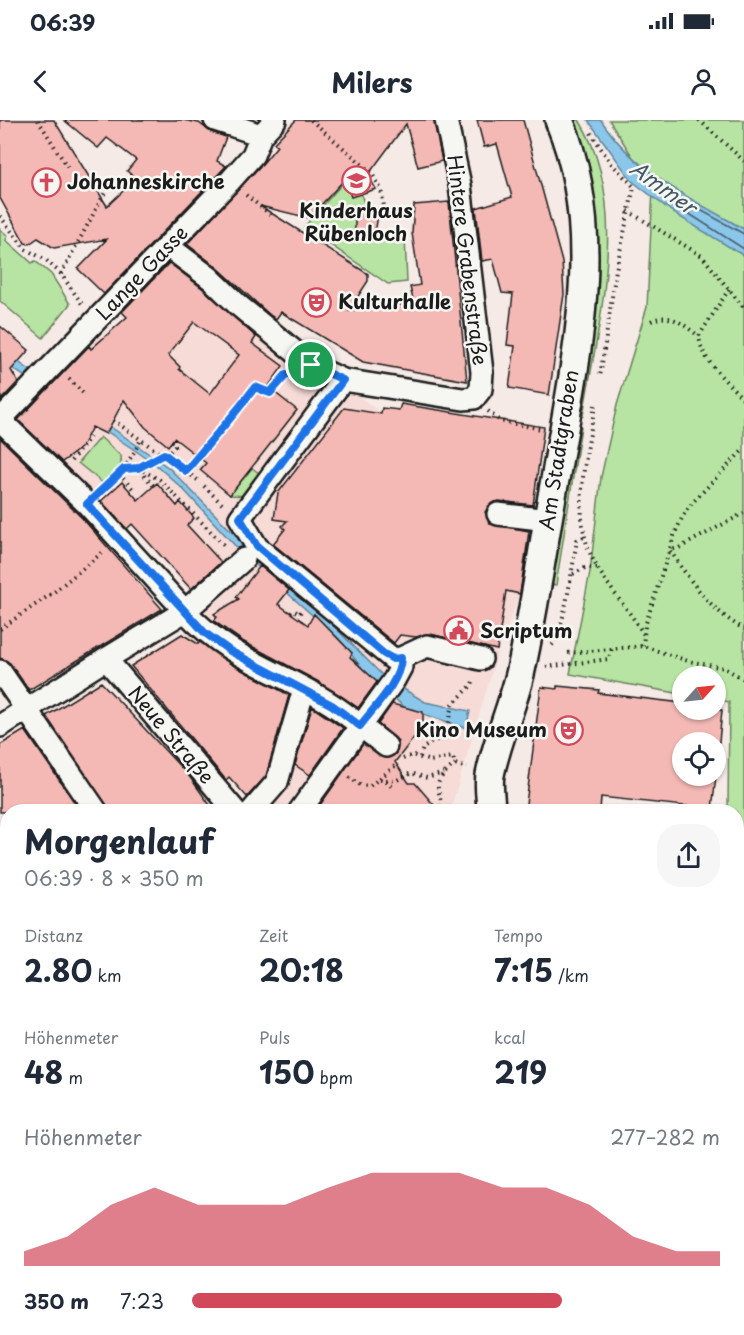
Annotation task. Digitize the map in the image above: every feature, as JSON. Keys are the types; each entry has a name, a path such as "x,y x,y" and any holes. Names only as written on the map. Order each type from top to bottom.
{"main road":[{"name":"Am Stadtgraben","path":"491,804 490,777 521,670 548,520 585,279 585,241 575,172 559,120"}],"street":[{"path":"214,120 268,128"},
{"name":"Hintere Grabenstraße","path":"446,120 460,185 482,372 481,389 474,398"},
{"name":"Lange Gasse","path":"0,420 93,322 169,247 230,181 253,155 268,128"},
{"path":"169,247 210,278 238,305 311,365 343,380 463,399 474,398"},
{"path":"343,380 240,518 257,546 384,654 393,659 401,658 427,646 482,659"},
{"path":"0,420 87,504 117,540 205,633 230,651 332,705 386,746"},
{"path":"498,514 548,520"},
{"path":"0,726 185,611 236,554"},
{"path":"304,804 334,766 388,687 401,667 401,658"},
{"name":"Neue Straße","path":"106,659 229,804"},
{"path":"0,671 91,804"},
{"path":"258,804 277,782 304,689"},
{"name":"Am Stadtgraben","path":"479,804 490,777"}],"path":[{"path":"38,120 68,168"},
{"path":"311,120 340,148 356,156 371,172 381,189 386,219"},
{"path":"699,120 744,161"},
{"path":"588,129 610,162 634,187 616,270 598,388"},
{"path":"230,181 272,216"},
{"path":"61,274 88,220 109,185"},
{"path":"628,212 702,256 744,308"},
{"path":"0,216 25,249 46,260 61,274 93,322"},
{"path":"729,288 721,306 699,336 701,350 744,400"},
{"path":"651,321 657,318 676,319 699,336"},
{"path":"186,471 225,422 237,412 255,387 270,393 286,375 311,365"},
{"path":"474,398 500,422 548,430 549,419 592,422"},
{"path":"596,399 583,485 584,537 598,569 644,635"},
{"path":"113,420 142,438 199,481"},
{"path":"59,476 90,437"},
{"path":"87,504 124,469 142,438"},
{"path":"124,469 138,468 165,455 175,446 171,442"},
{"path":"643,646 644,635 675,533 693,502 744,449"},
{"path":"138,468 153,486"},
{"path":"138,468 160,480 236,554"},
{"path":"119,474 133,489 130,492"},
{"path":"204,486 240,518"},
{"path":"670,550 680,548 744,513"},
{"path":"0,629 54,592 117,540"},
{"path":"670,550 697,588 716,609 744,629"},
{"path":"573,575 585,568 598,569"},
{"path":"291,613 294,610 299,614"},
{"path":"568,653 643,646 688,661 724,668 744,679"},
{"path":"567,665 609,659 612,648"},
{"path":"449,723 453,704 472,685"},
{"path":"334,766 360,785 370,786 380,779 395,781 411,773 427,778 444,773 455,764 453,757 430,761 420,757 423,748 443,736"},
{"path":"440,804 436,789 444,773"},
{"path":"386,780 394,789"}],"shaded area":[{"path":"174,259 228,307 226,310 258,334 355,394 381,413 382,408 399,410 401,404 492,419 511,435 543,441 520,594 499,649 452,804 249,804 249,800 131,666 182,634 207,611 132,525 126,530 100,502 70,479 14,420 86,344 111,331 147,296 150,288"}],"green space":[{"path":"573,120 579,120 595,153 604,189 608,227 602,305 583,416 575,414 593,302 597,231 586,159"},
{"path":"609,120 744,120 744,804 728,804 729,702 726,701 726,666 672,666 672,692 570,674 590,572 601,477 617,405 647,307 653,189"},
{"path":"348,177 364,201 365,229 405,237 407,282 388,284 304,227"},
{"path":"0,229 8,236 6,240 32,263 35,261 51,274 70,304 43,338 0,301"},
{"path":"574,426 581,427 556,585 548,584"},
{"path":"100,437 121,456 119,469 104,484 78,463"},
{"path":"252,468 263,476 247,496 230,495"}],"water":[{"name":"Ammer","path":"588,120 601,120 631,155 665,183 744,229 744,256 675,214 632,181"},
{"path":"0,349 169,468 270,570 315,607 384,677 425,702 470,711 466,728 405,708 362,668 338,638 239,550 184,490 154,463 0,360"}],"building":[{"path":"0,120 54,120 107,206 136,179 127,171 136,160 107,138 98,148 64,120 183,120 199,123 211,132 226,137 217,161 226,166 104,294 78,269 107,239 54,248 38,238 29,244 25,243 0,198"},
{"path":"296,120 434,120 442,161 418,167 406,124 368,175 376,189 351,197 345,179 309,218 260,206 368,274 368,281 349,310 414,303 410,287 420,285 412,233 414,205 449,202 467,381 363,362 281,312 276,319 271,316 218,268 187,244 263,163 277,146 274,143"},
{"path":"477,120 523,120 562,262 564,294 549,395 509,388 515,346 507,345 513,294 502,293 493,259 482,261 476,208 512,197 497,144 484,147"},
{"path":"379,208 375,234 355,230 355,211"},
{"path":"169,263 202,288 256,337 252,343 283,366 268,387 297,410 230,495 200,470 206,463 174,438 168,446 145,427 124,400 106,434 92,427 81,448 62,462 18,420 89,346 91,349 127,317 122,312","holes":["194,322 239,355 210,394 179,369 180,367 168,355"]},
{"path":"0,326 29,350 11,370 18,382 1,400"},
{"path":"401,404 544,427 533,505 499,501 492,503 485,512 491,524 529,531 520,594 506,591 497,650 430,634 416,637 400,635 394,643 273,544 285,529 282,526 287,521 274,519 278,493 344,408 381,414 382,408 399,410"},
{"path":"0,438 82,518 162,609 29,690 10,663 0,658"},
{"path":"122,482 138,500 157,483 177,506 180,502 194,518 187,525 221,562 191,589 132,524 127,529 101,501"},
{"path":"260,566 289,590 278,604 308,625 314,614 352,653 350,657 377,682 358,708 317,681 244,642 214,621 217,617 214,614 239,599 236,597"},
{"path":"182,634 198,644 200,642 231,664 289,695 266,776 247,797 229,777 226,780 131,666"},
{"path":"101,682 189,776 209,804 105,804 46,716"},
{"path":"557,686 599,690 598,693 672,702 672,720 721,720 720,732 672,732 672,786 715,786 713,804 666,804 601,797 601,804 526,804 541,687 557,689"},
{"path":"392,704 423,712 423,726 395,762 409,783 415,783 433,804 321,804 363,744 384,758 396,753 398,741 378,724"},
{"path":"312,707 343,728 310,775 295,765"},
{"path":"25,730 76,804 0,804 0,745"}],"place":[{"name":"Kinderhaus Rübenloch","path":"356,181"},
{"name":"Johanneskirche","path":"46,182"},
{"name":"Kulturhalle","path":"317,302"},
{"name":"Scriptum","path":"459,631"},
{"name":"Kino Museum","path":"568,730"}],"route":[{"path":"311,365 343,380 273,477 240,518 257,546 384,654 393,659 401,658 401,667 394,680 360,726 332,705 230,651 205,633 117,540 87,504 124,469 138,468 164,454 186,471 225,422 237,412 255,387 270,393 286,375 311,365"}]}
